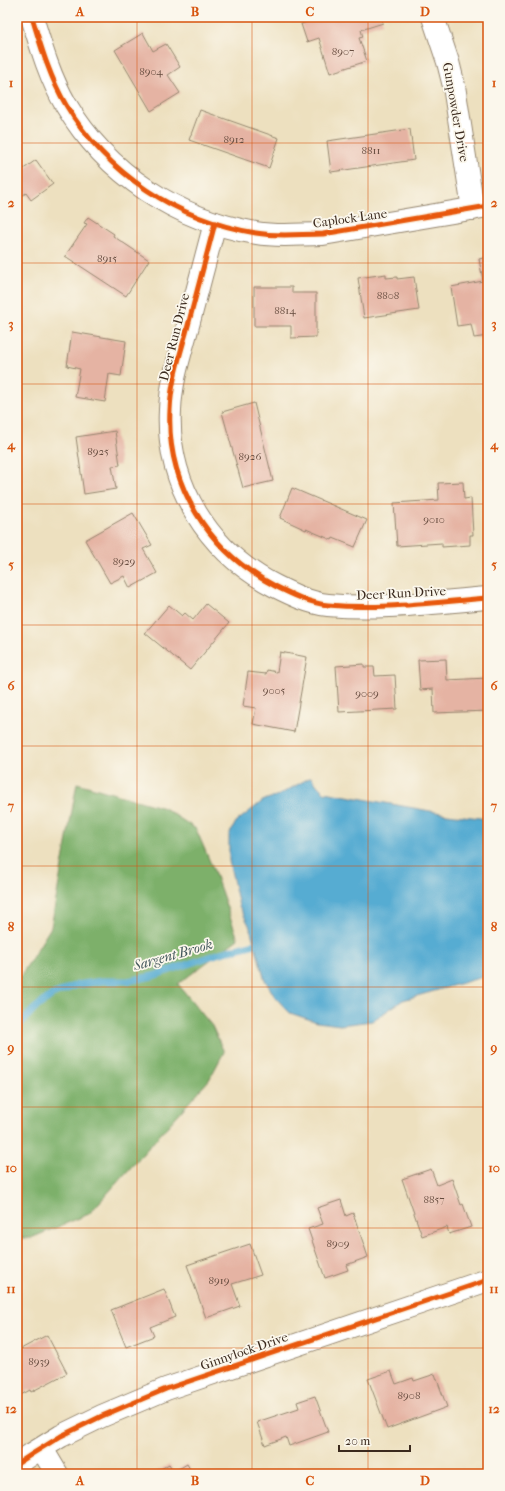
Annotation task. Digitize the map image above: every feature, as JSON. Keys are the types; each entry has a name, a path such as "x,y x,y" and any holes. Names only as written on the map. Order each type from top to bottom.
{"street":[{"path":"32,17 47,63 59,91 77,123 97,148 129,177 165,202 195,217 215,223"},
{"name":"Gunpowder Drive","path":"433,17 448,62 454,86 480,208"},
{"name":"Caplock Lane","path":"215,223 258,234 301,236 323,234 480,208"},
{"name":"Deer Run Drive","path":"215,223 174,378 170,409 170,432 176,464 187,495 203,524 223,549 248,571 286,592 317,602 349,607 371,607 488,598"},
{"name":"Ginnylock Drive","path":"17,1464 61,1436 166,1388 488,1280"},
{"path":"42,1449 56,1474"}],"green space":[{"path":"77,783 164,808 196,829 214,871 238,939 178,984 212,1026 224,1052 209,1080 89,1214 31,1238 17,1238 17,982 51,927"}],"water":[{"path":"311,777 324,792 447,814 488,819 488,975 403,1000 372,1021 340,1025 317,1022 290,1013 275,997 265,980 249,925 239,906 229,861 229,835 236,822 264,800 279,795"}],"building":[{"path":"323,17 381,17 383,23 361,30 363,37 359,38 367,61 330,73 319,38 307,42 301,24"},
{"path":"143,33 153,51 166,44 180,67 168,75 180,93 151,111 115,50"},
{"path":"200,110 279,138 269,168 189,140"},
{"path":"410,129 414,160 331,172 327,141"},
{"path":"36,160 53,184 31,200 26,193 17,199 17,171 18,173"},
{"path":"88,217 149,260 126,296 65,256 87,224 84,223"},
{"path":"488,257 488,336 474,338 471,324 457,326 451,287 483,281 479,259"},
{"path":"386,274 386,278 397,277 397,279 414,277 419,310 364,318 358,278"},
{"path":"254,287 292,287 292,293 316,293 316,337 291,338 291,326 254,326"},
{"path":"72,332 126,341 121,376 109,374 105,402 75,397 80,369 67,366"},
{"path":"254,403 273,481 243,488 222,412"},
{"path":"115,431 120,465 112,466 116,489 84,494 76,437"},
{"path":"463,482 464,499 471,498 473,535 470,535 470,545 442,547 442,543 397,546 394,503 439,500 438,483"},
{"path":"292,488 367,520 355,547 333,538 332,540 306,530 280,518"},
{"path":"133,513 152,545 143,549 157,573 130,588 124,576 110,583 85,540"},
{"path":"206,604 229,623 190,670 145,633 169,605 182,616 185,613 193,620"},
{"path":"280,652 307,657 294,732 253,724 256,708 243,706 248,672 266,674 267,670 277,672"},
{"path":"446,659 447,680 488,678 488,711 434,713 433,689 420,690 418,660"},
{"path":"364,664 364,667 374,667 375,676 395,675 397,709 339,712 336,666"},
{"path":"431,1169 437,1185 452,1179 461,1205 463,1204 471,1227 449,1234 447,1227 422,1236 402,1179"},
{"path":"341,1200 346,1216 353,1213 368,1257 346,1265 348,1270 325,1278 308,1229 323,1224 317,1208"},
{"path":"250,1244 261,1275 232,1284 240,1306 206,1318 187,1265"},
{"path":"164,1289 175,1317 150,1327 154,1336 126,1347 111,1310"},
{"path":"47,1335 67,1373 31,1392 30,1390 17,1397 17,1351"},
{"path":"391,1371 396,1384 413,1378 414,1381 435,1374 447,1407 387,1429 368,1379"},
{"path":"315,1396 328,1432 289,1446 286,1437 265,1445 257,1422 299,1408 297,1402"},
{"path":"169,1464 174,1472 187,1464 193,1474 153,1474"}],"waterway":[{"name":"Sargent Brook","path":"17,1028 33,1010 52,995 77,985 102,981 128,981 153,976 220,953 255,944"}],"cycle path":[{"path":"32,17 42,51 55,84 66,105 83,130 102,152 123,172 147,190 172,205 199,217 227,227 256,233 281,235 323,234 488,206"},
{"path":"215,223 176,371 170,410 171,438 175,464 184,490 196,513 212,535 230,555 251,572 287,592 321,604 368,607 488,598"},
{"path":"17,1464 61,1436 102,1416 166,1389 488,1280"}]}
